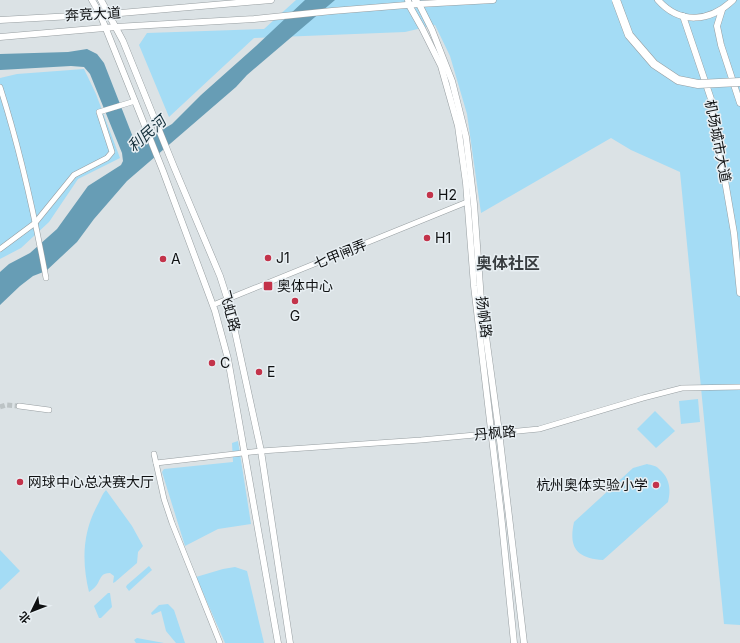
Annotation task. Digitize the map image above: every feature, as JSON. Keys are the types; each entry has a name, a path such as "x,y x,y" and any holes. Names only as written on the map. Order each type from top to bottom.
{"highway":[{"path":"616,0 628,36 654,64 678,80 698,84 740,82"}],"main road":[{"name":"飞虹路","path":"92,0 100,14 163,171 213,305 228,359 278,643"},
{"name":"飞虹路","path":"101,0 116,27 220,276 241,355 261,451 290,643"},
{"name":"奔竞大道","path":"0,20 109,14 271,0"},
{"path":"493,0 408,2 441,66 458,126 467,202 474,286 501,514 514,643"},
{"path":"658,0 666,9 683,16 696,19 722,10 733,0"},
{"name":"奔竞大道","path":"0,37 116,27 254,19 408,2"},
{"name":"扬帆路","path":"417,2 432,30 452,81 466,137 474,204 481,300 499,432 524,643"},
{"name":"机场城市大道","path":"722,10 717,26 721,45 740,103"},
{"name":"机场城市大道","path":"683,16 711,99 734,233 740,293"}],"street":[{"path":"0,87 11,120 39,237 46,278"},
{"path":"0,249 35,222 74,175 107,158 112,152 99,112 135,102"},
{"name":"七甲闸弄","path":"213,305 467,202"},
{"name":"丹枫路","path":"156,463 261,451 421,440 539,429 682,388 740,387"},
{"path":"19,406 49,410"},
{"path":"154,454 164,499 172,523 220,643"}],"shaded area":[{"path":"296,0 740,0 740,625 724,624 680,172 631,150 611,138 481,213 467,114 450,56 435,25 405,32 254,38 169,117 139,45 147,33 264,29"},
{"path":"305,0 335,0 127,181 94,219 77,242 46,271 33,276 0,305 0,272 9,264 30,253 57,229 88,186 121,165 123,161 122,153 90,74 84,67 71,66 0,70 0,54 68,52 87,49 97,54 104,63 136,145 172,124 201,95"},
{"path":"84,69 96,94 120,158 78,179 49,222 21,248 0,259 0,78 17,74"},
{"path":"698,399 700,422 681,424 679,401"},
{"path":"655,411 675,431 656,448 637,429"},
{"path":"238,441 251,524 218,529 185,546 162,472 164,469 233,462 232,443"},
{"path":"647,464 657,467 665,476 669,484 668,502 603,560 594,559 581,554 574,545 572,539 574,522 633,468"},
{"path":"106,490 132,526 143,546 138,552 137,563 115,582 113,583 114,576 110,573 105,574 89,592 84,559 86,538 92,517"},
{"path":"0,550 20,571 0,590"},
{"path":"149,566 152,570 129,591 126,587 127,585"},
{"path":"235,567 247,571 264,643 225,643 196,577"},
{"path":"108,593 110,593 112,607 101,618 99,618 94,606"},
{"path":"168,604 174,610 185,643 176,643 166,631 161,611 152,615 151,613 159,605"},
{"path":"137,638 164,643 136,643 134,640"}],"tunnel":[{"path":"0,407 6,405 19,406"}],"place":[{"name":"H2","path":"430,195"},
{"name":"H1","path":"427,238"},
{"name":"J1","path":"268,258"},
{"name":"A","path":"163,259"},
{"name":"奥体中心","path":"268,286"},
{"name":"G","path":"295,301"},
{"name":"C","path":"212,363"},
{"name":"E","path":"259,372"},
{"name":"网球中心总决赛大厅","path":"20,482"},
{"name":"杭州奥体实验小学","path":"656,485"}],"district":[{"name":"奥体社区","path":"508,263"}],"water label":[{"name":"利民河","path":"147,134"}]}
